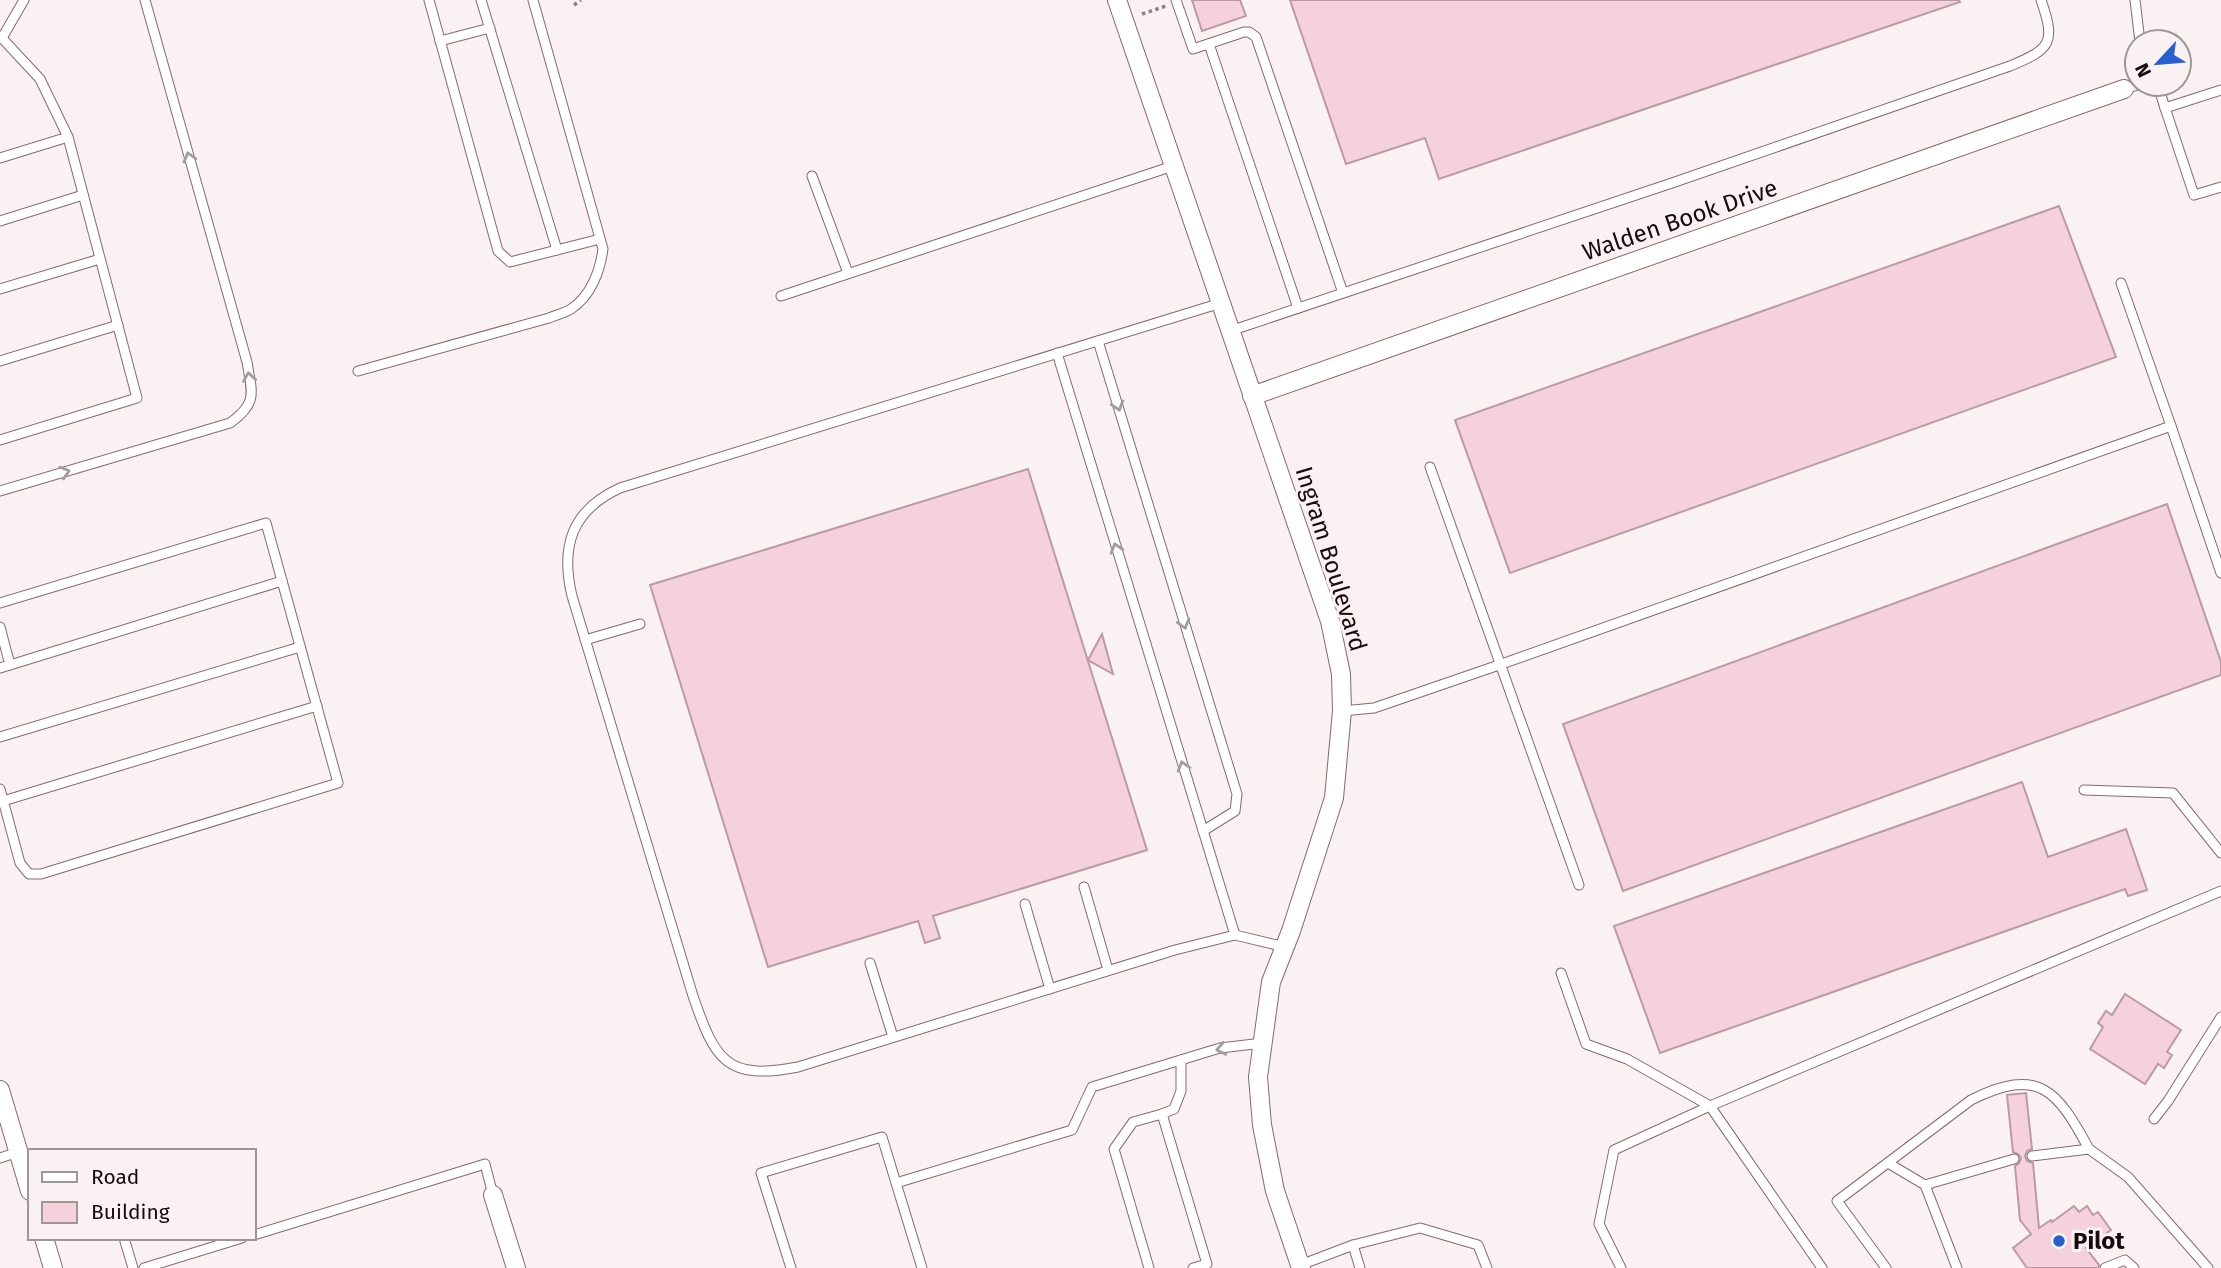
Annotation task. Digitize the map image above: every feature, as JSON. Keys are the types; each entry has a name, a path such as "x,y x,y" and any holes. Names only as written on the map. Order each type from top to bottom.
{"street":[{"name":"Ingram Boulevard","path":"1117,0 1330,621 1341,674 1342,711 1334,798 1271,982 1258,1077 1262,1125 1275,1191 1298,1267"},
{"name":"Walden Book Drive","path":"1252,396 2123,91"},
{"path":"0,1090 28,1184"},
{"path":"493,1195 516,1268"},
{"path":"45,1240 52,1268"}],"lane":[{"path":"0,440 137,398 68,137 40,79 1,37 24,0"},
{"path":"0,491 230,423 246,411 252,394 247,362 145,0"},
{"path":"429,0 498,251 510,262 600,239"},
{"path":"481,0 557,250"},
{"path":"358,371 549,318 571,309 588,292 600,267 603,248 533,0"},
{"path":"1176,0 1193,49 1244,32 1256,37 1343,293"},
{"path":"1230,331 1672,183 2023,60 2043,49 2050,35 2042,0"},
{"path":"2135,0 2138,28"},
{"path":"440,41 490,28"},
{"path":"1209,44 1298,308"},
{"path":"2165,108 2221,90"},
{"path":"2162,98 2194,195 2221,187"},
{"path":"0,158 68,137"},
{"path":"780,296 1173,166"},
{"path":"812,176 848,274"},
{"path":"0,221 83,195"},
{"path":"0,289 100,259"},
{"path":"2121,283 2221,573"},
{"path":"1221,303 620,488 607,494 580,518 566,553 569,582 585,640 693,996 708,1038 725,1060 735,1067 759,1072 798,1067 1175,950 1234,935 1285,947"},
{"path":"0,361 118,325"},
{"path":"1098,341 1237,794 1236,811 1203,831"},
{"path":"1056,353 1234,935"},
{"path":"1342,711 1374,708 2171,426"},
{"path":"1430,467 1579,885"},
{"path":"0,603 266,523 338,783 41,874 29,874 20,863 0,789"},
{"path":"0,627 5,666 282,581"},
{"path":"585,640 640,624"},
{"path":"0,737 300,647"},
{"path":"3,801 317,706"},
{"path":"2084,790 2173,793 2221,853"},
{"path":"1084,887 1108,971"},
{"path":"1621,1268 1599,1224 1614,1150 1710,1106 2221,891"},
{"path":"1025,904 1050,989"},
{"path":"870,963 893,1037"},
{"path":"1561,973 1586,1044 1627,1059 1710,1106 1822,1268"},
{"path":"2154,1119 2221,1017"},
{"path":"896,1183 1072,1130 1092,1087 1220,1048 1263,1043"},
{"path":"1149,1268 1114,1149 1133,1122 1174,1109 1181,1091 1181,1060"},
{"path":"1886,1268 1837,1201 1970,1100 1993,1089 2025,1084 2050,1092 2068,1111 2089,1149 2128,1177 2208,1268"},
{"path":"1162,1114 1207,1264 1193,1268"},
{"path":"791,1268 761,1173 882,1137 922,1268"},
{"path":"2032,1156 2089,1149"},
{"path":"0,1158 18,1152"},
{"path":"1925,1185 2014,1159"},
{"path":"1888,1163 1925,1185 1957,1268"},
{"path":"256,1234 485,1164 493,1195"},
{"path":"1298,1267 1353,1245 1420,1227 1478,1245 1488,1268"},
{"path":"125,1240 133,1268"},
{"path":"144,1268 235,1240"},
{"path":"1353,1245 1360,1268"},
{"path":"2105,1268 2125,1260 2134,1268"}],"path":[{"path":"574,5 581,0"},
{"path":"1142,14 1167,5"}],"building":[{"path":"1192,0 1240,0 1246,16 1202,31"},
{"path":"1290,0 1960,2 1439,179 1425,138 1346,164"},
{"path":"2059,206 2116,357 1510,573 1455,420"},
{"path":"1028,469 1147,850 933,916 940,938 925,943 918,921 768,967 650,585"},
{"path":"2167,504 2221,662 2221,675 1623,891 1563,724"},
{"path":"1102,634 1113,674 1088,660"},
{"path":"2022,782 2048,857 2126,829 2147,890 2128,896 2125,889 1660,1053 1614,926"},
{"path":"2125,994 2181,1030 2167,1052 2172,1055 2164,1068 2158,1064 2145,1084 2090,1049 2103,1027 2098,1023 2106,1011 2112,1015"},
{"path":"2026,1093 2032,1149 2027,1151 2025,1156 2027,1161 2033,1163 2039,1228 2074,1206 2079,1212 2087,1206 2093,1215 2098,1212 2111,1230 2086,1248 2099,1265 2098,1268 2027,1268 2013,1248 2031,1234 2020,1220 2015,1166 2021,1158 2013,1152 2007,1095"}],"place":[{"name":"Pilot","path":"2059,1241"}]}
